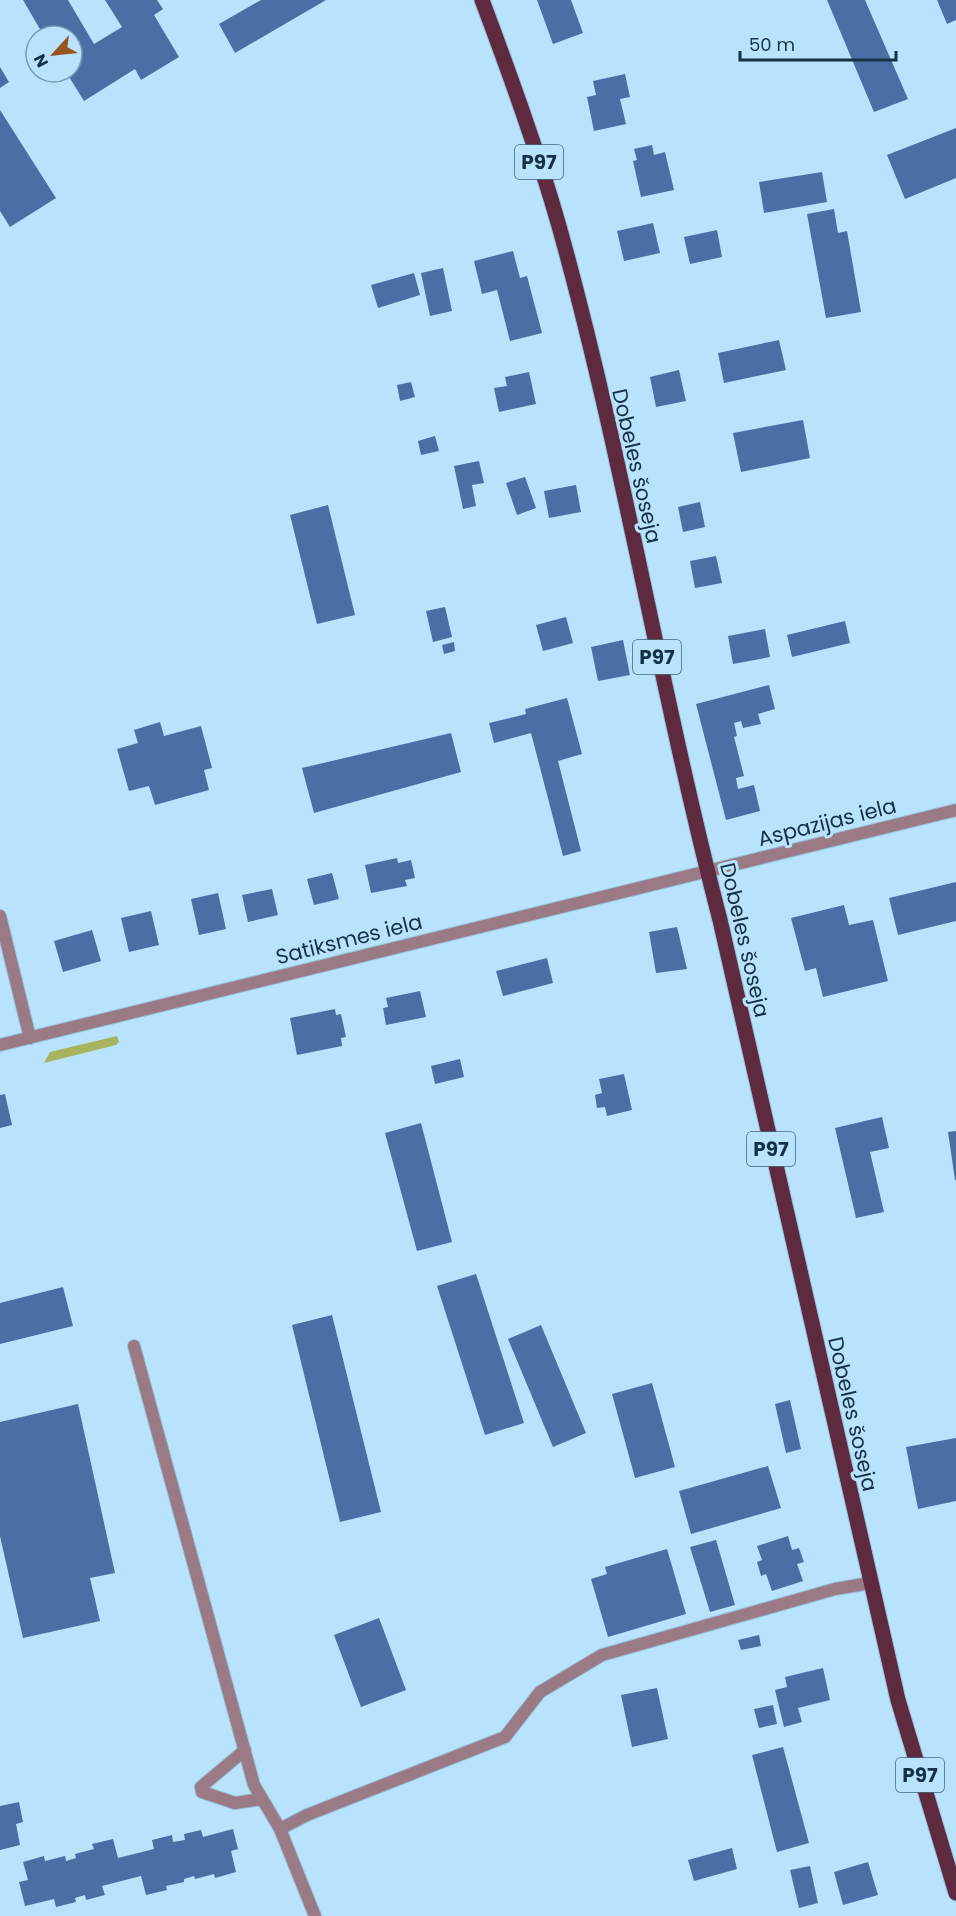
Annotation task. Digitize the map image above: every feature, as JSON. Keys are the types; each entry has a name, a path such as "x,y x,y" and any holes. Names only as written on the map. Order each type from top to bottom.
{"main road":[{"name":"Dobeles šoseja","path":"482,0 519,98 571,274 870,1583 902,1715 956,1893"}],"street":[{"name":"Aspazijas iela","path":"707,871 956,810"},
{"name":"Satiksmes iela","path":"0,1045 707,871"},
{"path":"0,916 30,1038"},
{"path":"134,1346 254,1785 280,1829 315,1916"},
{"path":"280,1829 307,1815 505,1737 540,1692 602,1655 835,1589 870,1583"},
{"path":"245,1750 210,1777 201,1786 202,1792 235,1803 262,1799"}],"green space":[{"path":"117,1036 119,1042 116,1045 44,1063 50,1052"}],"building":[{"path":"23,0 68,0 82,24 37,24"},
{"path":"105,0 157,0 163,9 154,15 179,57 141,80 135,69 84,101 73,84 84,84 84,27 94,44 122,27"},
{"path":"261,0 326,0 235,53 219,24"},
{"path":"537,0 571,0 583,33 553,44"},
{"path":"827,0 865,0 908,99 874,112"},
{"path":"937,0 956,0 956,20 947,24"},
{"path":"0,67 9,82 0,88"},
{"path":"625,74 630,97 620,99 626,124 594,131 587,97 596,95 593,81"},
{"path":"0,110 56,198 10,227 0,211"},
{"path":"956,128 956,178 905,199 887,155"},
{"path":"652,145 654,155 665,152 674,190 641,197 633,161 637,160 634,149"},
{"path":"822,172 827,202 764,213 759,182"},
{"path":"834,209 838,233 847,231 861,312 826,318 807,214"},
{"path":"653,223 660,253 624,261 617,231"},
{"path":"717,230 722,257 690,264 684,237"},
{"path":"513,251 520,278 527,276 542,333 510,341 497,290 482,294 474,261"},
{"path":"443,268 452,311 430,316 421,273"},
{"path":"414,273 420,295 378,308 371,285"},
{"path":"779,340 786,370 724,383 718,353"},
{"path":"679,370 686,401 656,407 650,377"},
{"path":"529,372 536,404 499,412 494,388 507,386 505,377"},
{"path":"411,382 415,397 400,401 397,385"},
{"path":"803,420 810,458 741,472 733,433"},
{"path":"435,436 439,451 421,455 418,441"},
{"path":"479,461 484,483 472,485 476,506 463,509 454,466"},
{"path":"525,477 536,508 517,515 506,483"},
{"path":"576,485 581,512 549,518 544,491"},
{"path":"700,502 705,527 683,532 678,507"},
{"path":"328,505 355,615 317,624 290,515"},
{"path":"716,556 722,583 695,588 690,561"},
{"path":"445,607 452,637 433,642 426,611"},
{"path":"566,617 573,643 543,651 536,625"},
{"path":"845,621 850,643 792,657 787,635"},
{"path":"765,629 770,657 733,664 728,636"},
{"path":"623,640 630,675 598,681 591,647"},
{"path":"454,642 455,651 444,654 442,645"},
{"path":"769,685 775,709 758,714 761,724 743,728 741,721 734,723 737,736 734,737 744,776 736,778 738,789 754,785 760,811 726,820 696,704"},
{"path":"567,698 582,754 558,761 581,851 563,856 531,733 494,743 489,723 526,714 525,709"},
{"path":"160,722 164,736 201,726 212,768 204,770 209,790 155,805 149,786 129,791 117,749 138,743 134,730"},
{"path":"451,733 461,772 314,813 302,768"},
{"path":"397,858 398,863 411,860 415,878 405,880 407,886 371,893 365,865"},
{"path":"332,873 339,899 314,905 307,879"},
{"path":"956,882 956,921 898,935 889,898"},
{"path":"272,889 278,915 248,922 242,895"},
{"path":"218,893 226,929 199,935 191,899"},
{"path":"844,905 849,925 873,920 888,981 823,997 816,968 805,971 791,918"},
{"path":"151,911 159,945 129,952 121,918"},
{"path":"677,927 687,969 656,973 649,932"},
{"path":"92,930 101,961 63,972 54,941"},
{"path":"547,958 553,983 503,996 496,971"},
{"path":"420,991 426,1017 386,1025 383,1008 388,1007 386,998"},
{"path":"335,1009 336,1015 341,1014 346,1037 341,1038 342,1046 297,1055 290,1018"},
{"path":"460,1059 464,1077 435,1084 431,1066"},
{"path":"624,1074 632,1110 607,1116 605,1107 597,1108 595,1095 602,1093 599,1079"},
{"path":"5,1094 12,1125 0,1128 0,1095"},
{"path":"882,1117 889,1148 870,1152 884,1212 856,1218 835,1128"},
{"path":"421,1123 452,1242 417,1251 385,1133"},
{"path":"956,1131 956,1180 955,1180 948,1132"},
{"path":"476,1274 524,1423 485,1435 437,1286"},
{"path":"63,1287 73,1326 0,1344 0,1303"},
{"path":"332,1315 381,1512 340,1522 292,1325"},
{"path":"541,1325 586,1433 553,1447 508,1339"},
{"path":"652,1383 675,1467 635,1478 612,1394"},
{"path":"790,1400 801,1449 786,1453 775,1404"},
{"path":"78,1404 115,1573 90,1578 100,1621 23,1638 0,1536 0,1422"},
{"path":"956,1438 956,1501 918,1509 906,1447"},
{"path":"768,1466 781,1508 691,1534 679,1491"},
{"path":"788,1536 792,1550 799,1548 804,1562 797,1564 803,1581 772,1591 766,1574 761,1576 757,1562 762,1560 757,1546"},
{"path":"716,1540 735,1605 710,1612 690,1547"},
{"path":"667,1549 686,1614 608,1637 591,1579 607,1574 605,1567"},
{"path":"379,1618 406,1690 361,1707 334,1635"},
{"path":"759,1635 761,1646 741,1650 738,1640"},
{"path":"823,1668 830,1700 798,1708 802,1722 784,1727 775,1690 787,1687 785,1677"},
{"path":"657,1688 668,1739 632,1747 621,1695"},
{"path":"773,1705 777,1724 759,1728 754,1709"},
{"path":"783,1747 809,1843 777,1852 752,1755"},
{"path":"19,1802 23,1822 16,1824 20,1845 0,1850 0,1806"},
{"path":"233,1829 238,1849 231,1851 236,1872 215,1878 214,1874 195,1879 194,1876 184,1879 184,1882 166,1886 167,1890 146,1895 141,1876 102,1886 105,1895 86,1900 85,1895 75,1898 76,1902 56,1907 54,1899 25,1906 19,1882 28,1880 23,1862 44,1856 45,1861 65,1856 66,1861 76,1858 75,1854 94,1849 92,1844 113,1839 118,1858 154,1849 152,1840 172,1835 173,1842 185,1840 184,1834 201,1830 203,1837"},
{"path":"732,1848 737,1869 694,1881 688,1860"},
{"path":"868,1862 878,1895 843,1905 834,1872"},
{"path":"810,1866 818,1903 799,1908 790,1870"}]}
